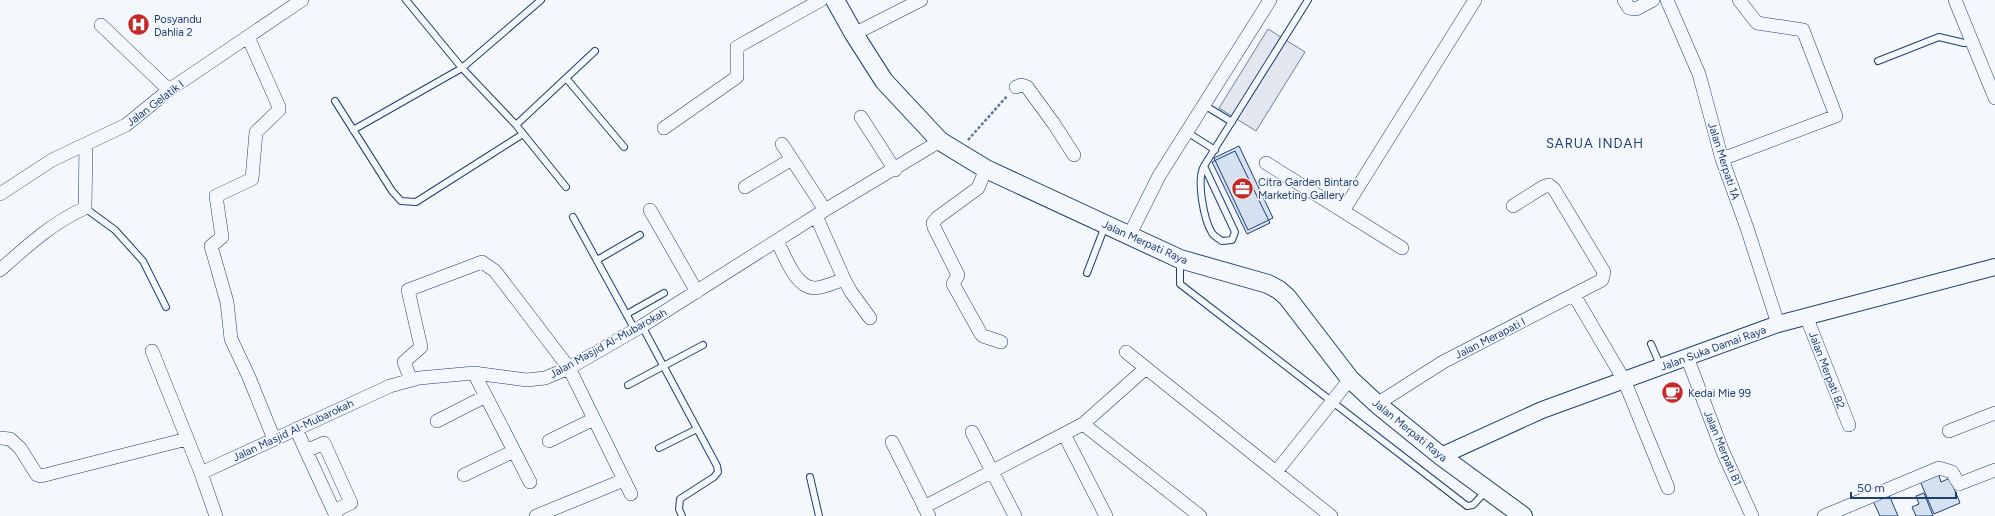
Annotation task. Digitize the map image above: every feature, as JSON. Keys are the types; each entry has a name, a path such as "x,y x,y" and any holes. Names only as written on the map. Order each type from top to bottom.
{"main road":[{"name":"Jalan Merpati Raya","path":"835,0 854,34 884,81 940,141 986,169 1180,259 1268,284 1279,290 1287,297 1350,379 1377,404 1441,456 1523,516"}],"street":[{"name":"Jalan Gelatik I","path":"0,194 52,160 126,126 170,90 302,0"},
{"path":"664,128 737,77 737,48 821,0"},
{"path":"854,34 921,0"},
{"path":"1129,236 1159,176 1270,0"},
{"path":"1343,211 1475,0"},
{"path":"1624,0 1629,8 1633,9 1653,0"},
{"name":"Jalan Merpati 1A","path":"1667,0 1699,74 1722,159 1747,228 1778,324"},
{"path":"1722,159 1836,116 1803,30 1757,23 1739,0"},
{"path":"1955,0 1995,98"},
{"path":"102,25 170,90"},
{"path":"248,37 279,110 256,132 252,179 216,196 222,237 211,246 227,302 231,339 248,375 274,439"},
{"path":"1016,87 1021,85 1026,87 1054,124 1074,155"},
{"path":"861,117 895,170"},
{"name":"Jalan Masjid Al-Mubarokah","path":"201,473 390,386 411,380 474,373 527,380 545,378 569,368 639,328 821,213 895,170 940,141"},
{"path":"0,270 65,217 86,208 86,144"},
{"path":"782,144 792,159 821,213 844,279 851,292 870,318"},
{"path":"745,187 792,159"},
{"path":"1266,163 1402,248"},
{"path":"986,169 978,188 936,218 933,223 934,228 958,275 953,284 983,336 1001,342"},
{"name":"Jalan Merapati I","path":"1377,404 1443,362 1574,295 1602,280 1605,276 1554,189 1549,186 1543,187 1513,206"},
{"path":"650,210 697,292"},
{"path":"777,241 796,277 804,285 815,288 844,279"},
{"path":"411,380 404,362 421,346 408,290 482,262 495,270 569,368 631,494"},
{"name":"Jalan Suka Damai Raya","path":"1441,456 1542,410 1778,324 1995,267"},
{"path":"1574,295 1624,380 1668,488"},
{"name":"Jalan Merpati B2","path":"1806,316 1849,425"},
{"path":"152,352 201,473 214,515"},
{"path":"1126,352 1331,516"},
{"name":"Jalan Merpati B1","path":"1687,357 1723,452 1752,516"},
{"path":"892,442 927,511 992,471 1083,424 1146,368"},
{"path":"474,373 530,482"},
{"path":"1276,472 1350,379"},
{"path":"437,421 486,396"},
{"path":"1949,431 1995,413"},
{"path":"549,441 594,419"},
{"path":"1083,424 1200,516"},
{"path":"296,429 306,451 335,514 351,503 324,443 306,451"},
{"path":"972,432 1015,516"},
{"path":"1064,434 1106,516"},
{"path":"0,438 10,439 20,448 36,475 41,476 187,439"},
{"path":"464,475 514,451"},
{"path":"1824,516 1939,468 1952,472 1959,484 1995,470"},
{"path":"536,516 624,480"}],"lane":[{"path":"406,0 462,68 516,125 566,187"},
{"path":"353,130 462,68 541,0"},
{"path":"1204,166 1235,232 1232,240 1222,241 1212,234 1200,195 1201,172 1204,166 1308,0"},
{"path":"1878,62 1940,36 1964,43 1973,43"},
{"path":"516,125 595,51"},
{"path":"566,78 624,147"},
{"path":"335,101 392,191 402,201 416,202 523,134"},
{"path":"1204,105 1232,122"},
{"path":"1187,132 1215,150"},
{"path":"86,208 115,230 143,261 166,308"},
{"path":"573,218 627,314 639,328 664,365 717,466 718,472 714,477 680,499 679,509 682,516"},
{"path":"1086,273 1106,225"},
{"path":"596,260 640,236"},
{"path":"1180,259 1180,284 1333,400 1467,506 1473,505 1487,490"},
{"path":"627,314 664,293"},
{"path":"1651,344 1661,367"},
{"path":"628,385 703,345"},
{"path":"660,448 697,428"},
{"path":"810,477 819,516"}],"path":[{"path":"957,152 1016,87"}],"shaded area":[{"path":"1268,29 1305,52 1256,131 1219,108"}],"building":[{"name":"Citra Garden Bintaro Marketing Gallery","path":"1239,146 1273,218 1248,230 1214,158"},
{"name":"Citra Garden Bintaro Marketing Gallery","path":"1235,151 1270,223 1247,234 1212,162"},
{"path":"1938,473 1941,482 1950,478 1960,503 1934,514 1920,481"},
{"path":"1924,493 1933,516 1916,516 1912,507 1919,504 1916,496"},
{"path":"1889,495 1898,516 1880,516 1873,501"}],"place":[{"name":"Posyandu Dahlia 2","path":"138,25"},
{"name":"Citra Garden Bintaro Marketing Gallery","path":"1243,188"},
{"name":"Kedai Mie 99","path":"1673,393"}],"district":[{"name":"SARUA INDAH","path":"1595,143"}]}
